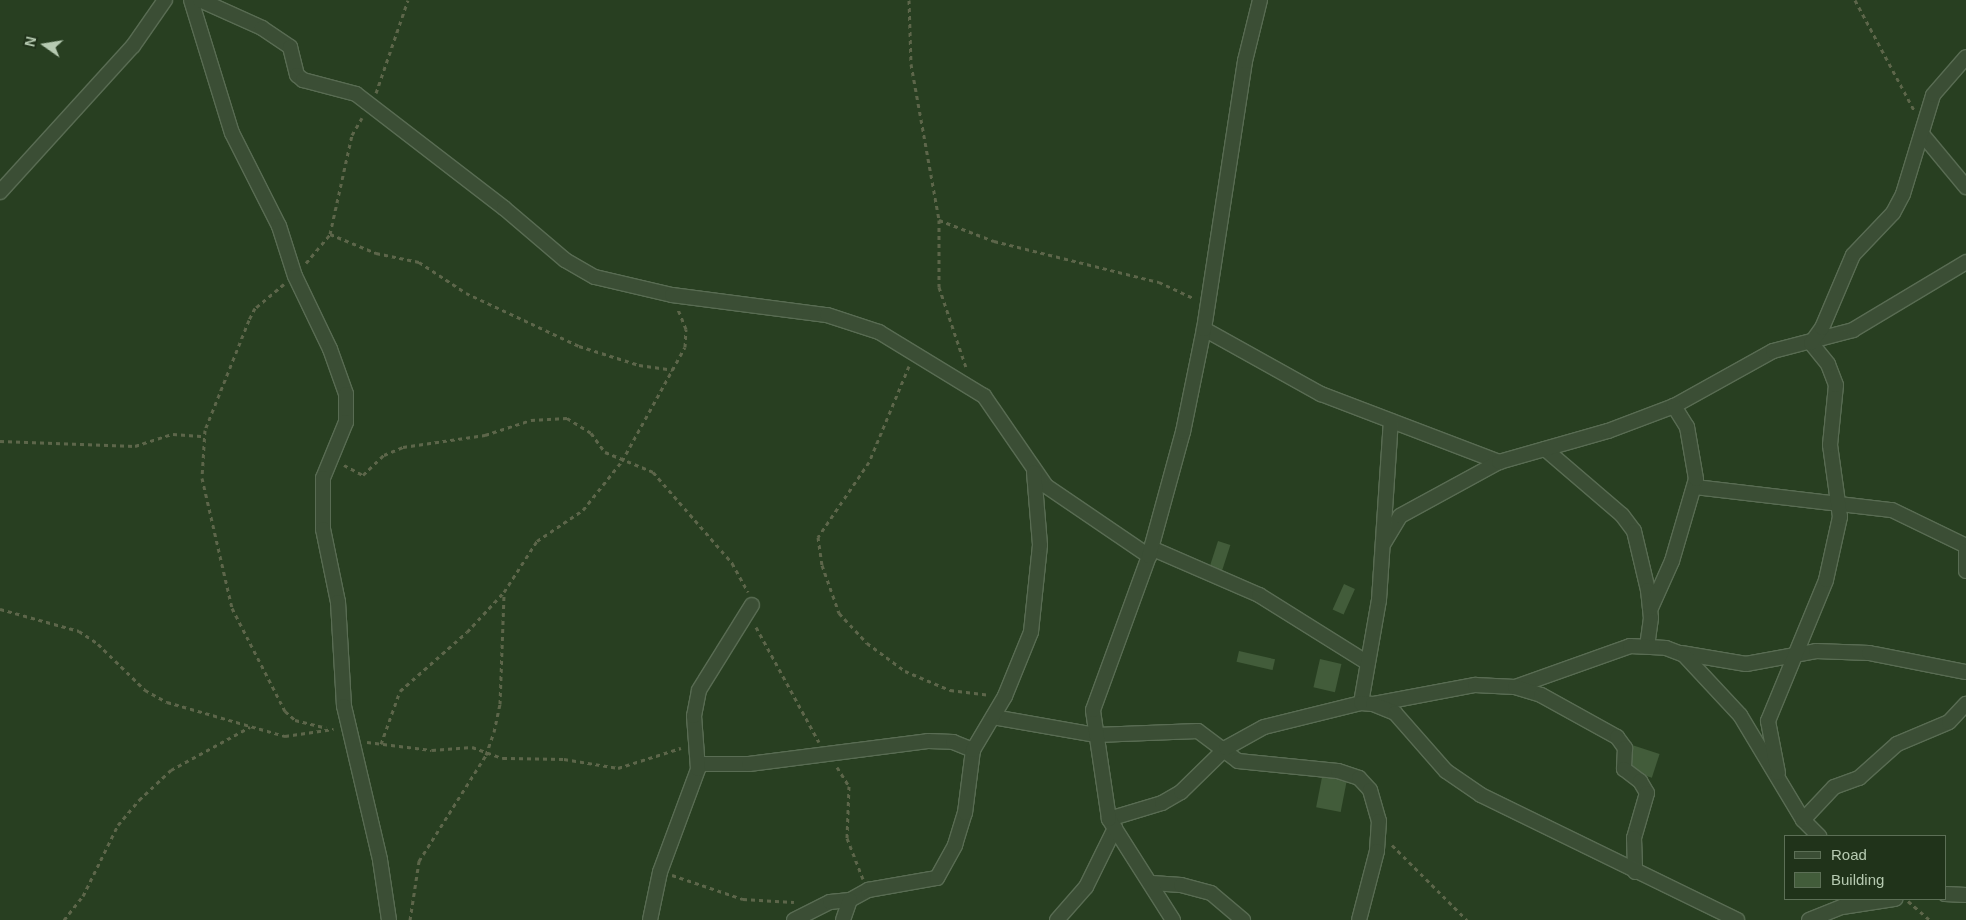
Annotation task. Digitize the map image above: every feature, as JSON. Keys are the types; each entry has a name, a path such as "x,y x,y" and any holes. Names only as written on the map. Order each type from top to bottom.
{"street":[{"path":"0,192 133,46 165,0"},
{"path":"191,0 232,133 279,226 295,276 330,349 346,394 346,422 330,455 323,478 323,529 338,602 351,736 389,920"},
{"path":"200,0 262,28 290,47 297,75 303,80 343,88 372,107 504,208 565,260 608,283 672,295 827,315 879,332 984,396 1034,472 1058,498 1150,552 1259,595 1368,663"},
{"path":"1173,920 1152,883 1112,824 1096,736 1095,696 1150,552 1183,432 1204,330 1242,75 1260,0"},
{"path":"1811,343 1822,328 1853,255 1892,213 1903,194 1933,95 1966,57"},
{"path":"1923,130 1966,187"},
{"path":"1384,543 1400,516 1499,462 1608,431 1674,406 1760,356 1853,330 1966,262"},
{"path":"1204,330 1303,386 1499,462"},
{"path":"1778,773 1767,726 1826,580 1838,529 1839,502 1830,445 1836,385 1828,364 1811,343"},
{"path":"1650,611 1672,562 1695,487 1694,452 1688,427 1674,406"},
{"path":"1367,704 1368,663 1384,543 1391,421"},
{"path":"1545,449 1629,523 1642,549 1650,611 1647,645"},
{"path":"794,920 830,902 850,900 868,890 922,884 937,878 955,844 965,813 973,750 1005,696 1025,653 1035,610 1040,545 1034,472"},
{"path":"1695,487 1839,502 1907,515 1966,546"},
{"path":"1966,551 1966,571"},
{"path":"650,920 660,872 699,764 694,716 699,690 752,605"},
{"path":"1516,687 1615,650 1647,645 1746,664 1795,653 1869,653 1966,672"},
{"path":"1676,652 1700,669 1727,699 1778,773 1803,820 1818,835"},
{"path":"1057,920 1086,887 1112,824 1162,803 1181,792 1226,748 1264,727 1367,704 1476,685 1516,687 1541,695 1623,744 1624,769 1640,781 1647,793 1634,838 1635,872"},
{"path":"1367,704 1395,713 1462,784 1730,919"},
{"path":"1803,820 1834,787 1859,778 1897,744 1949,722 1966,704"},
{"path":"993,717 1096,736 1191,730 1226,748 1241,762 1338,771 1359,778 1370,790 1379,820 1376,851 1359,920"},
{"path":"699,764 749,764 928,741 953,742 973,750"},
{"path":"1152,883 1181,885 1211,894 1243,920"},
{"path":"1946,894 1966,895"},
{"path":"843,920 850,900"},
{"path":"1809,920 1842,907 1888,900"}],"path":[{"path":"408,0 372,107 352,135 330,234 295,276 252,314 204,436 202,478 232,608 284,711 295,720 351,736 381,744 432,750 472,747 486,754 564,759 618,768 642,763 698,741"},
{"path":"909,0 911,64 939,220 939,287 954,340 976,390"},
{"path":"1855,0 1923,130"},
{"path":"939,220 994,240 1181,289 1207,309"},
{"path":"330,234 376,253 419,262 466,293 579,346 639,365 673,370"},
{"path":"381,744 400,691 467,632 504,592 537,541 584,510 622,461 673,370 687,338 672,295"},
{"path":"914,353 878,447 818,537 822,566 840,613 867,643 905,671 964,694 1005,696"},
{"path":"330,455 363,475 384,455 403,447 485,435 531,420 567,418 591,433 606,452 622,461 653,472 677,496 739,571 752,605 758,634 827,754 849,786 847,838 868,890"},
{"path":"0,441 40,440 134,446 173,434 204,436"},
{"path":"410,920 419,861 486,754 500,704 504,592"},
{"path":"0,609 79,631 98,644 153,696 250,727 286,736 326,728"},
{"path":"64,920 82,896 118,825 140,800 171,770 250,727"},
{"path":"1379,820 1398,852 1450,898 1468,920"},
{"path":"660,872 743,900 803,902"},
{"path":"1907,900 1930,920"}],"building":[{"path":"1218,541 1230,545 1222,571 1210,567"},
{"path":"1344,584 1355,589 1344,614 1333,610"},
{"path":"1239,651 1275,659 1273,670 1237,662"},
{"path":"1320,659 1341,664 1335,692 1313,687"},
{"path":"1632,745 1660,754 1652,778 1624,769"},
{"path":"1323,772 1348,777 1341,812 1316,807"}]}
